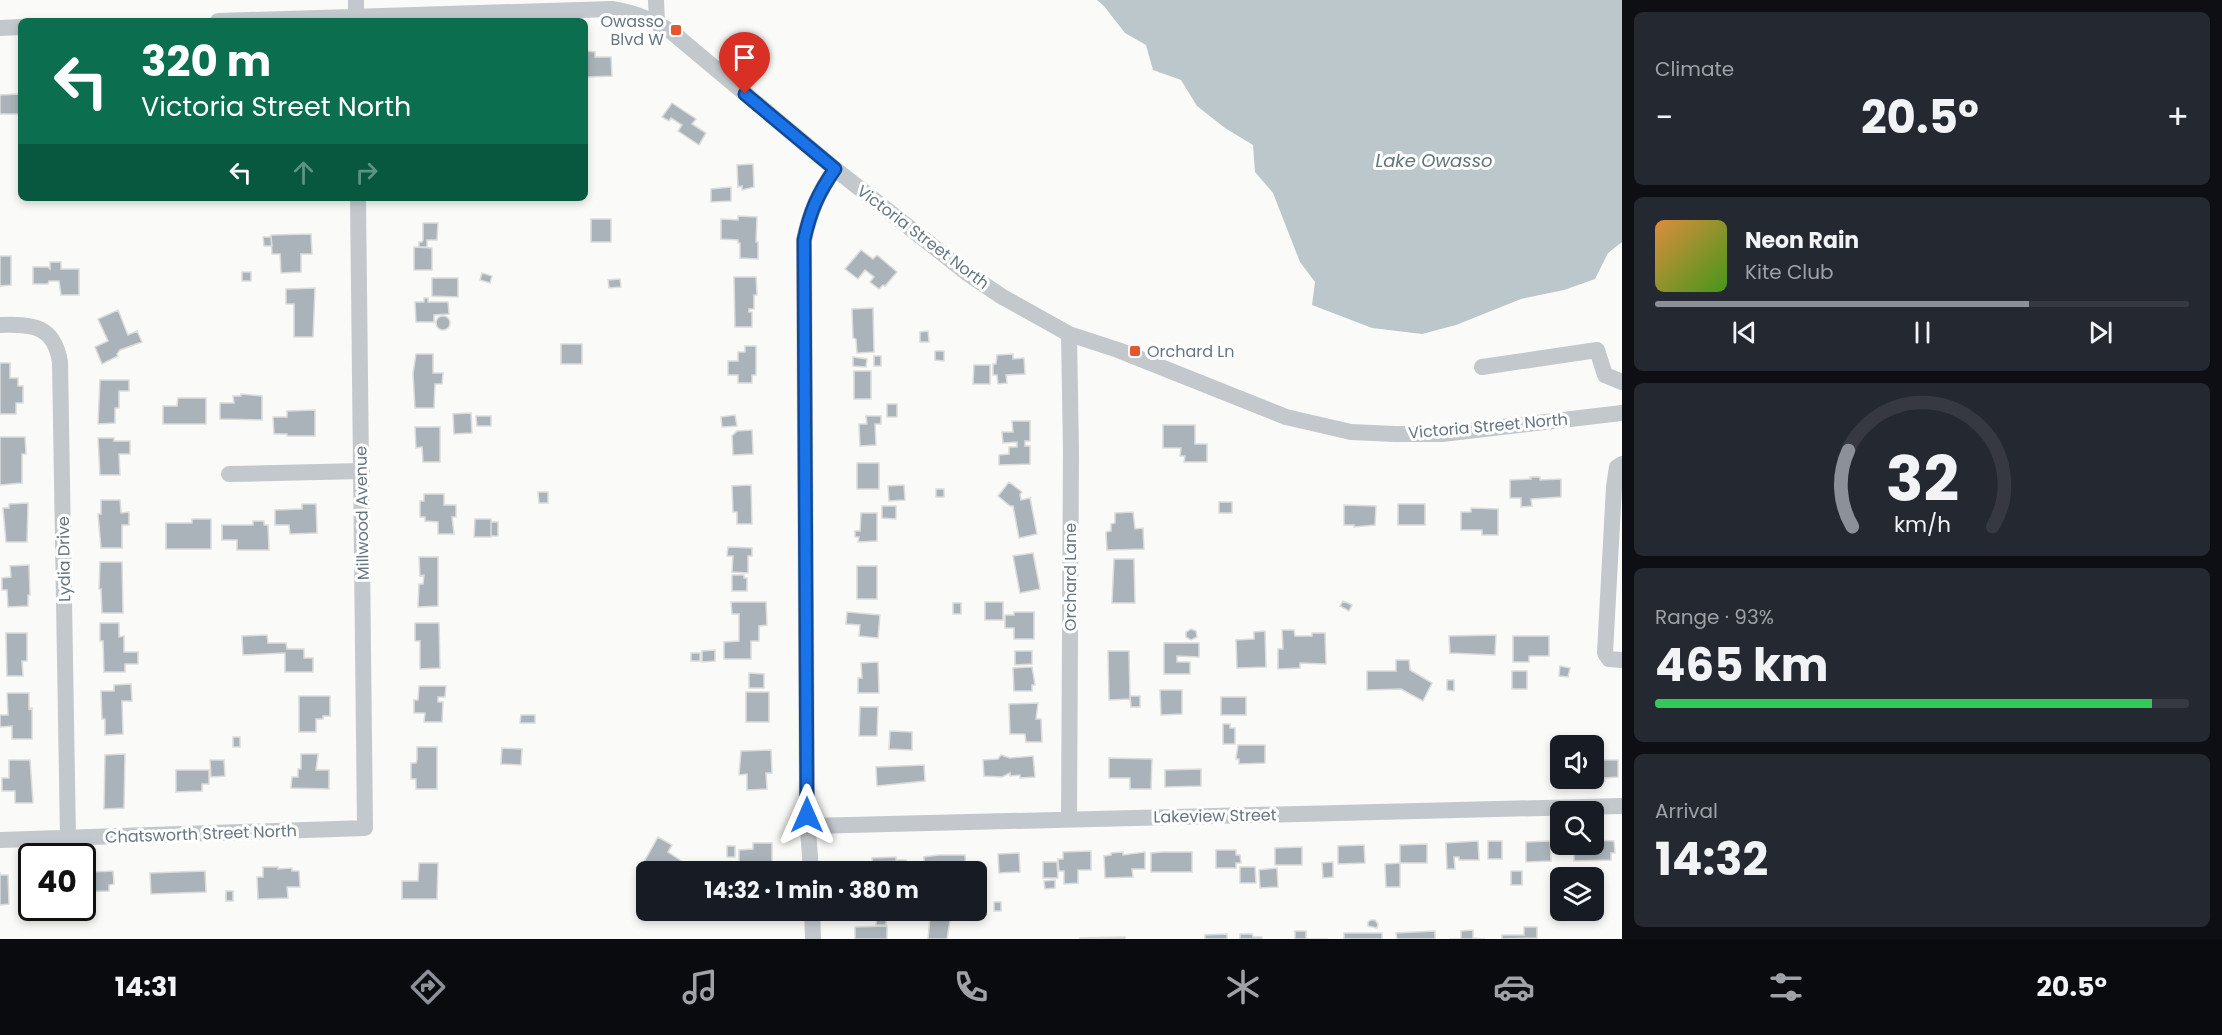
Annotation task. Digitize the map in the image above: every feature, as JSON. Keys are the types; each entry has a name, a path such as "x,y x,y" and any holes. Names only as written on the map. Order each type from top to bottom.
{"street":[{"path":"656,0 657,22"},
{"name":"Victoria Street North","path":"270,18 356,13 612,9 635,13 657,22 673,33 835,169 967,273 1001,296 1069,334 1118,350 1286,417 1352,432 1442,434 1622,413"},
{"path":"0,28 18,27"},
{"path":"811,861 804,240 819,192 835,169"},
{"name":"Millwood Avenue","path":"358,201 365,828"},
{"name":"Lydia Drive","path":"0,326 34,326 44,331 58,349 60,362 68,838"},
{"name":"Orchard Lane","path":"1069,334 1071,474 1069,819"},
{"path":"1482,367 1597,350 1605,375 1622,382"},
{"path":"1622,464 1617,467 1614,487 1605,653 1609,659 1622,660"},
{"path":"229,474 362,471"},
{"name":"Lakeview Street","path":"809,826 1622,806"},
{"name":"Chatsworth Street North","path":"0,840 365,828"},
{"path":"812,921 813,939"}],"water":[{"name":"Lake Owasso","path":"1097,0 1622,0 1622,242 1608,253 1595,279 1564,290 1521,299 1456,325 1422,334 1372,328 1312,305 1315,282 1300,262 1273,193 1255,172 1253,145 1225,128 1197,106 1181,80 1153,70 1146,45 1125,33"}],"building":[{"path":"588,51 595,52 595,57 611,57 612,76 588,77"},
{"path":"18,94 18,114 0,114 0,95"},
{"path":"672,103 696,119 692,124 706,133 699,145 678,131 682,125 671,118 669,121 662,117"},
{"path":"753,164 754,187 742,190 742,186 738,187 737,165"},
{"path":"731,187 731,201 711,202 711,189"},
{"path":"738,216 757,217 758,259 740,258 738,240 721,239 721,219 738,220"},
{"path":"591,219 611,219 611,242 591,242"},
{"path":"423,223 438,223 437,240 427,240 427,247 419,247 419,242 423,240"},
{"path":"311,234 312,254 301,254 301,272 281,273 280,254 272,254 271,235"},
{"path":"263,237 271,237 272,246 264,246"},
{"path":"414,247 432,248 432,270 414,270"},
{"path":"861,250 873,259 877,255 897,272 885,286 879,289 870,282 874,277 865,270 858,279 845,269"},
{"path":"0,256 11,256 11,285 0,286"},
{"path":"50,262 61,262 61,269 79,269 79,295 61,295 59,281 33,284 33,267 50,269"},
{"path":"242,272 251,272 251,281 242,281"},
{"path":"482,273 492,276 490,283 480,280"},
{"path":"734,277 756,277 757,295 754,295 754,309 749,309 749,312 752,312 752,327 735,327"},
{"path":"432,278 458,278 458,297 432,296"},
{"path":"620,279 621,287 609,288 608,280"},
{"path":"315,288 313,337 294,337 294,304 286,304 286,289"},
{"path":"424,298 428,298 428,302 448,302 449,314 434,315 434,322 416,322 415,302 424,302"},
{"path":"873,308 874,352 857,353 856,339 853,338 852,309"},
{"path":"118,310 128,335 137,331 142,342 120,350 118,356 102,364 95,347 108,341 98,319"},
{"path":"440,316 446,316 450,323 446,330 440,330 436,326 436,320"},
{"path":"928,331 929,342 920,342 920,332"},
{"path":"561,344 582,344 582,364 561,364"},
{"path":"745,346 756,346 756,375 752,375 752,383 738,383 738,375 728,375 728,361 738,361 738,352 745,352"},
{"path":"935,351 944,351 944,361 935,360"},
{"path":"416,354 433,354 433,373 443,373 442,384 435,384 434,408 415,408 413,374"},
{"path":"1013,354 1013,359 1024,358 1025,374 1006,375 1007,383 998,384 997,375 993,375 993,364 996,364 997,355"},
{"path":"874,356 881,356 881,366 874,366"},
{"path":"853,357 867,359 866,367 853,366"},
{"path":"0,363 10,363 10,378 18,378 18,386 23,386 23,403 16,403 16,414 0,414"},
{"path":"974,365 990,365 990,384 973,384"},
{"path":"854,371 871,371 871,399 854,399"},
{"path":"100,380 129,380 129,391 119,391 119,408 115,408 115,423 98,424"},
{"path":"241,394 262,396 262,420 220,419 220,403 234,403 233,396 241,396"},
{"path":"178,398 206,398 206,424 163,424 163,406 177,406"},
{"path":"887,404 897,404 897,417 887,417"},
{"path":"315,410 315,436 274,434 273,417 287,417 287,411"},
{"path":"471,413 472,433 454,434 453,414"},
{"path":"735,415 737,426 722,427 721,417"},
{"path":"476,416 491,416 491,426 477,426"},
{"path":"866,416 881,416 881,424 875,424 876,445 860,446 859,424 867,424"},
{"path":"1012,421 1030,421 1030,441 1025,441 1025,446 1030,446 1030,464 999,465 999,455 1009,454 1009,447 1017,447 1017,442 1003,443 1002,432 1013,432"},
{"path":"1163,425 1195,425 1195,444 1207,444 1207,462 1184,462 1185,456 1180,456 1181,448 1163,448"},
{"path":"415,427 440,427 440,462 423,462 422,447 416,448"},
{"path":"752,430 753,454 733,455 732,436 737,431"},
{"path":"0,437 25,437 26,454 22,454 22,483 0,485"},
{"path":"98,438 130,441 130,454 119,454 120,475 100,475"},
{"path":"857,463 879,463 879,489 857,489"},
{"path":"1530,477 1540,477 1540,480 1561,479 1561,497 1531,499 1532,506 1521,507 1521,498 1510,498 1510,480 1531,479"},
{"path":"1009,482 1022,492 1021,500 1030,498 1037,534 1019,538 1013,506 998,496"},
{"path":"751,485 752,524 737,524 737,512 733,512 732,486"},
{"path":"904,485 905,500 889,501 888,486"},
{"path":"936,489 944,489 944,497 936,497"},
{"path":"538,492 548,492 548,503 539,503"},
{"path":"424,494 444,494 444,505 456,505 456,517 452,517 454,534 438,534 438,522 425,521 425,517 420,517 420,501 424,501"},
{"path":"101,500 120,500 121,513 129,512 129,525 122,525 122,548 101,548 98,514 101,514"},
{"path":"1219,502 1232,502 1232,513 1219,513"},
{"path":"28,503 27,542 6,542 3,508 9,508 9,504"},
{"path":"302,504 316,504 317,533 290,534 289,525 275,525 275,510 302,509"},
{"path":"1398,504 1425,504 1425,525 1398,525"},
{"path":"1344,505 1376,506 1375,525 1354,527 1354,525 1344,525"},
{"path":"882,506 896,506 896,519 882,518"},
{"path":"1471,508 1498,509 1498,535 1482,535 1482,530 1461,530 1461,512 1471,512"},
{"path":"1133,512 1135,529 1143,528 1144,549 1107,550 1106,532 1111,531 1111,524 1115,523 1115,513"},
{"path":"861,513 877,513 877,541 858,542 859,537 855,537 855,531 860,531"},
{"path":"192,519 211,519 211,549 166,549 166,523 192,523"},
{"path":"475,519 491,519 491,537 474,537"},
{"path":"253,521 264,521 264,525 268,525 269,550 237,550 237,540 222,540 222,525 253,525"},
{"path":"491,522 498,522 498,536 491,536"},
{"path":"728,547 752,548 752,556 748,556 748,573 732,572 733,556 727,556"},
{"path":"1033,553 1040,589 1020,593 1013,556"},
{"path":"419,557 438,557 438,606 418,607 419,584 423,584 424,575 420,576"},
{"path":"1114,559 1134,559 1135,603 1112,603"},
{"path":"100,562 122,562 123,613 102,613 101,589 99,589"},
{"path":"29,565 28,606 8,607 7,590 2,590 2,578 11,577 10,566"},
{"path":"857,566 877,566 877,599 857,599"},
{"path":"732,575 744,575 744,578 747,578 747,591 732,591"},
{"path":"1343,601 1352,605 1349,611 1340,606"},
{"path":"731,602 766,602 767,625 759,626 759,641 751,641 751,659 724,659 724,642 739,641 739,614 732,614"},
{"path":"985,602 1003,602 1003,620 985,620"},
{"path":"953,603 961,603 961,614 953,614"},
{"path":"847,612 880,615 878,638 859,636 860,625 846,624"},
{"path":"1014,612 1034,612 1034,639 1014,639 1014,628 1005,628 1005,615 1014,615"},
{"path":"100,623 119,623 119,637 124,636 124,652 138,652 138,664 125,664 125,672 104,672"},
{"path":"415,623 439,623 440,668 420,669 420,641 415,641"},
{"path":"1191,629 1196,631 1197,637 1191,640 1186,637 1186,632"},
{"path":"1282,630 1294,630 1295,636 1325,633 1326,664 1300,663 1300,668 1278,669 1278,649 1283,649"},
{"path":"1265,631 1266,667 1237,668 1236,640 1254,639 1254,632"},
{"path":"6,633 27,633 27,661 22,661 23,676 7,676"},
{"path":"267,635 268,643 286,643 287,649 304,649 304,658 313,658 313,672 285,672 285,653 243,655 242,636"},
{"path":"1496,635 1495,655 1450,653 1449,636"},
{"path":"1513,636 1549,636 1549,656 1529,656 1529,662 1513,662"},
{"path":"1164,643 1199,643 1199,657 1177,656 1177,662 1190,662 1190,674 1164,674"},
{"path":"715,650 715,661 702,662 702,651"},
{"path":"1015,651 1032,651 1032,664 1015,665"},
{"path":"1108,651 1129,651 1130,699 1109,700"},
{"path":"691,653 700,653 700,661 691,661"},
{"path":"1396,660 1409,660 1410,670 1432,683 1423,701 1401,689 1367,690 1367,671 1396,671"},
{"path":"878,662 879,693 858,693 858,678 862,678 861,663"},
{"path":"1560,666 1570,668 1568,677 1559,676"},
{"path":"1032,667 1035,685 1032,685 1032,691 1014,691 1013,668"},
{"path":"1512,671 1527,671 1527,689 1512,689"},
{"path":"749,673 764,674 764,688 749,688"},
{"path":"1447,680 1454,680 1454,691 1447,690"},
{"path":"131,684 132,701 122,701 123,734 105,735 101,691 114,691 114,685"},
{"path":"419,686 446,686 445,697 438,697 438,702 443,702 442,722 424,722 425,713 414,713 414,700 418,700"},
{"path":"1160,690 1182,690 1182,714 1161,715"},
{"path":"746,692 769,692 769,722 746,722"},
{"path":"7,693 29,693 29,709 32,708 32,739 12,739 12,726 0,727 0,715 8,715"},
{"path":"299,696 330,696 330,716 316,719 316,732 299,732"},
{"path":"1130,696 1140,696 1140,707 1131,707"},
{"path":"1221,697 1246,697 1246,715 1221,715"},
{"path":"1038,703 1036,719 1041,719 1042,742 1026,742 1025,734 1010,734 1009,704"},
{"path":"860,707 878,707 877,736 859,736"},
{"path":"521,715 535,715 535,723 520,723"},
{"path":"1223,724 1230,724 1230,728 1235,728 1235,744 1223,744"},
{"path":"890,731 912,732 912,750 889,749"},
{"path":"233,737 240,737 240,747 233,747"},
{"path":"1238,745 1265,745 1265,763 1239,764 1239,759 1236,759"},
{"path":"417,747 437,747 437,789 416,789 416,779 411,779 411,763 416,763"},
{"path":"502,748 522,749 521,765 501,764"},
{"path":"771,750 772,773 766,773 767,789 747,790 747,774 739,775 741,751"},
{"path":"125,754 124,808 104,809 105,755"},
{"path":"301,754 318,754 316,770 329,770 329,789 291,788 292,777 298,777 298,769 301,769"},
{"path":"1001,755 1010,758 1033,756 1035,777 1020,778 1020,775 1010,776 1010,773 1002,777 984,776 983,760 998,759"},
{"path":"1109,758 1152,759 1151,789 1130,789 1130,778 1109,778"},
{"path":"9,760 30,760 33,803 15,803 15,791 2,791 2,778 9,778"},
{"path":"210,760 224,760 225,776 211,777"},
{"path":"1604,760 1618,760 1618,777 1604,778"},
{"path":"924,765 925,781 877,786 876,767"},
{"path":"1201,769 1201,786 1165,787 1165,770"},
{"path":"176,770 209,770 209,784 202,784 202,791 176,792"},
{"path":"658,837 672,845 668,852 682,861 644,861"},
{"path":"1478,841 1479,860 1459,860 1459,857 1454,857 1455,869 1447,869 1446,843"},
{"path":"1488,841 1502,841 1502,859 1488,859"},
{"path":"1550,841 1551,861 1526,862 1526,842"},
{"path":"1604,841 1614,841 1615,853 1611,853 1611,860 1574,861 1574,855 1604,855"},
{"path":"753,843 772,843 772,861 739,861 739,850 753,849"},
{"path":"1427,844 1427,863 1400,863 1400,845"},
{"path":"1364,845 1365,863 1338,864 1338,846"},
{"path":"727,846 735,846 735,857 727,857"},
{"path":"1302,847 1302,865 1275,865 1275,848"},
{"path":"1216,850 1236,850 1236,855 1240,855 1241,863 1236,863 1236,868 1216,868"},
{"path":"1091,851 1091,870 1078,870 1078,883 1064,884 1064,871 1059,871 1058,859 1063,859 1063,852"},
{"path":"1123,852 1123,855 1145,852 1145,869 1132,869 1133,877 1105,878 1104,856"},
{"path":"1192,852 1192,872 1151,872 1151,853"},
{"path":"1019,853 1020,872 999,873 998,854"},
{"path":"965,855 965,861 924,861 924,857"},
{"path":"896,857 896,860 906,861 872,861 872,858"},
{"path":"1043,862 1057,862 1058,878 1043,878"},
{"path":"1333,862 1333,877 1323,878 1322,863"},
{"path":"419,863 438,863 437,899 402,899 402,881 418,881"},
{"path":"1400,863 1400,887 1386,887 1385,864"},
{"path":"263,867 292,868 292,871 299,871 300,887 287,887 288,898 258,899 257,877 263,877"},
{"path":"1240,867 1255,867 1256,883 1240,883"},
{"path":"1277,868 1278,887 1260,888 1259,870"},
{"path":"113,871 114,884 109,885 109,891 96,891 96,872"},
{"path":"205,871 206,892 151,894 150,873"},
{"path":"1511,871 1522,871 1522,885 1511,885"},
{"path":"0,875 8,875 9,904 0,905"},
{"path":"1055,880 1055,888 1045,889 1044,881"},
{"path":"226,891 233,891 233,901 226,901"},
{"path":"994,902 1001,902 1001,911 994,911"},
{"path":"1371,920 1375,920 1378,924 1377,928 1368,926"},
{"path":"876,921 886,921 886,925 876,925"},
{"path":"930,921 950,921 947,939 928,939"},
{"path":"887,926 887,939 855,939 855,927"},
{"path":"1524,927 1537,927 1537,938 1502,939 1502,935 1524,935"},
{"path":"1473,930 1473,938 1485,939 1461,939 1461,931"},
{"path":"1295,931 1306,931 1306,939 1295,939"},
{"path":"1435,931 1435,939 1397,939 1396,933"},
{"path":"1344,933 1382,933 1382,939 1344,939"},
{"path":"1227,934 1227,939 1205,939 1205,935"},
{"path":"1240,934 1252,934 1253,937 1262,937 1262,939 1240,939"},
{"path":"1125,937 1125,939 1080,939 1080,938"}],"place":[{"name":"Owasso Blvd W","path":"676,30"},
{"name":"Orchard Ln","path":"1135,351"}],"route":[{"path":"745,94 835,169 819,192 804,240 807,815"}]}
